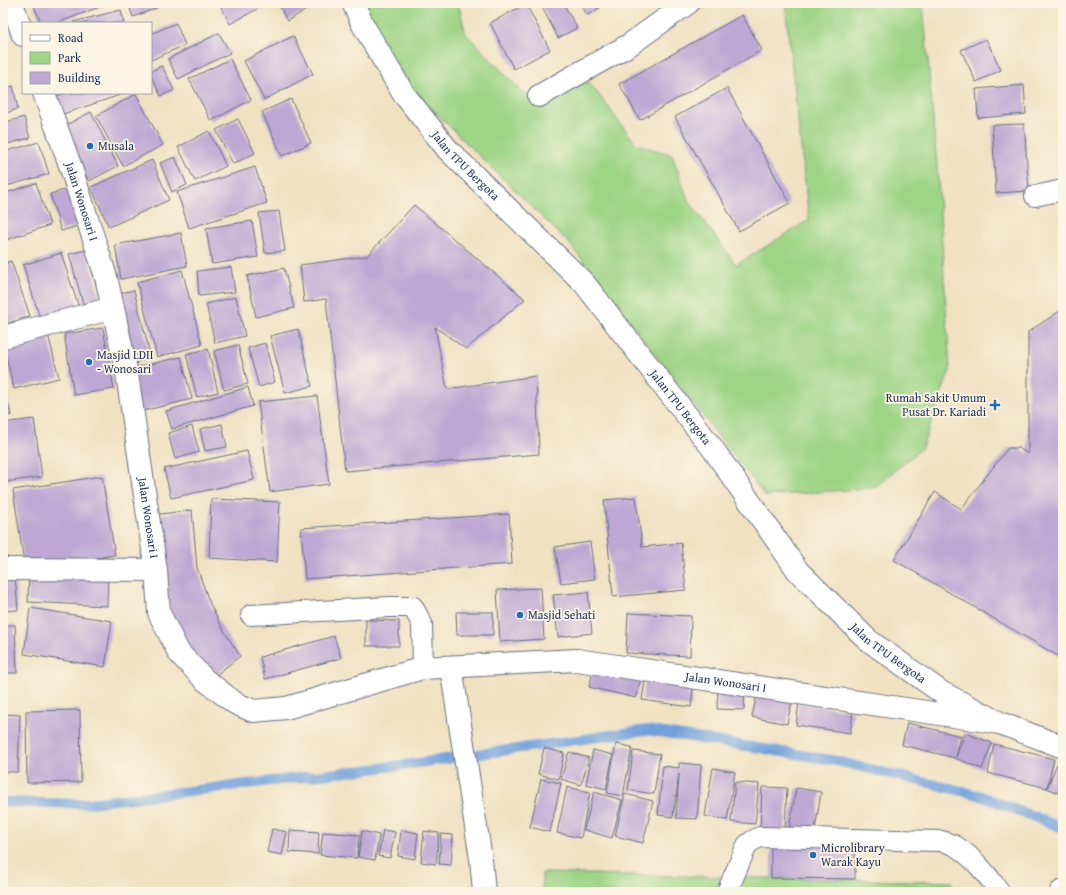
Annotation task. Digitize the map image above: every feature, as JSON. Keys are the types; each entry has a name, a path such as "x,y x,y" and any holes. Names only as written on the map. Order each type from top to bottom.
{"street":[{"path":"12,3 22,32"},
{"name":"Jalan TPU Bergota","path":"353,3 363,25 408,99 448,150 584,283 713,449 798,571 868,640 941,692 1000,723 1063,747"},
{"path":"540,96 629,45 688,3"},
{"name":"Jalan Wonosari I","path":"44,94 75,180 106,277 113,308 127,374 156,570 159,613 179,653 205,680 235,703 253,711 286,708 423,668 453,676 578,660 1000,723"},
{"path":"3,337 113,308"},
{"path":"3,569 156,570"},
{"path":"453,676 481,859 484,892"}],"lane":[{"path":"1035,196 1063,190"},
{"path":"251,615 413,607 422,624 423,668"},
{"path":"727,892 747,845 760,837 942,841 956,846 989,877 1000,892"}],"green space":[{"path":"358,3 458,3 466,34 524,94 589,82 636,144 672,155 688,200 736,265 809,220 785,3 923,3 937,165 950,370 922,448 874,488 765,496 570,244 414,92"},
{"path":"542,873 952,882 952,892 542,892"}],"building":[{"path":"43,3 110,3 60,22 41,22 34,6"},
{"path":"128,3 156,3 157,8 133,17"},
{"path":"224,3 268,3 230,24 220,5"},
{"path":"278,3 305,3 308,9 287,21"},
{"path":"540,3 563,3 577,28 558,38"},
{"path":"580,3 608,3 587,15"},
{"path":"526,4 550,50 514,69 490,23"},
{"path":"121,10 124,22 73,22"},
{"path":"742,15 762,50 640,120 619,84"},
{"path":"176,23 185,45 152,60 152,34"},
{"path":"219,33 230,53 178,79 168,59"},
{"path":"293,36 313,74 264,100 244,61"},
{"path":"986,39 1001,70 976,82 961,50"},
{"path":"230,59 251,100 211,121 189,79"},
{"path":"162,66 174,90 161,96 152,78 152,71"},
{"path":"1024,85 1026,114 978,118 976,89"},
{"path":"13,86 18,109 3,114 3,89"},
{"path":"727,88 790,203 739,231 675,117"},
{"path":"63,94 123,94 57,116 50,98"},
{"path":"136,94 163,145 123,166 96,116"},
{"path":"291,99 311,143 282,156 262,112"},
{"name":"Musala","path":"91,112 118,166 89,181 62,127"},
{"path":"24,117 30,138 3,145 3,123"},
{"path":"238,119 255,153 233,164 216,130"},
{"path":"1024,124 1029,191 996,193 992,125"},
{"path":"209,131 226,166 195,181 178,147"},
{"path":"39,142 49,174 3,187 3,152"},
{"path":"175,157 187,185 172,192 160,163"},
{"path":"152,160 169,200 109,227 91,187"},
{"path":"255,167 267,203 189,228 177,192"},
{"path":"36,183 50,225 3,241 3,194"},
{"path":"68,189 78,226 61,231 50,194"},
{"path":"414,205 525,299 466,349 435,327 447,389 536,376 539,454 345,471 326,299 304,302 300,265 367,256"},
{"path":"279,211 285,251 265,253 259,213"},
{"path":"252,221 258,257 212,264 206,228"},
{"path":"181,233 187,266 121,279 115,245"},
{"path":"86,250 101,302 84,307 69,254"},
{"path":"61,253 80,311 42,324 23,265"},
{"path":"11,261 30,316 3,325 3,264"},
{"path":"231,267 235,292 199,296 197,271"},
{"path":"284,268 294,308 256,317 247,276"},
{"path":"182,270 202,345 157,357 137,282"},
{"path":"134,290 151,358 128,364 112,295"},
{"path":"236,297 245,336 215,343 206,304"},
{"path":"1063,309 1063,659 894,560 935,492 961,509 1008,448 1019,448 1028,454 1028,332"},
{"name":"Masjid LDII - Wonosari","path":"103,328 114,389 74,395 64,334"},
{"path":"298,329 312,386 285,393 270,336"},
{"path":"47,330 59,378 14,389 3,344"},
{"path":"265,343 275,382 259,387 248,348"},
{"path":"238,345 248,384 224,390 214,351"},
{"path":"208,349 218,392 197,397 186,354"},
{"path":"181,357 192,399 139,412 129,369"},
{"path":"3,384 11,415 3,417"},
{"path":"248,387 253,406 172,429 166,411"},
{"path":"317,396 329,484 270,492 258,402"},
{"path":"34,419 42,477 4,482 3,423"},
{"path":"222,424 227,447 205,451 200,429"},
{"path":"192,426 199,452 175,459 168,433"},
{"path":"247,451 254,480 171,498 164,469"},
{"path":"102,476 115,555 25,569 13,490"},
{"path":"636,497 642,547 681,543 686,590 613,597 604,500"},
{"path":"211,499 280,502 277,562 209,558"},
{"path":"192,510 197,568 210,604 224,631 240,656 210,680 181,638 167,603 153,515"},
{"path":"509,514 512,564 305,579 301,528"},
{"path":"4,529 7,561 3,561"},
{"path":"590,542 595,579 561,583 555,547"},
{"path":"29,569 108,573 107,606 28,602"},
{"path":"15,576 18,610 3,611 3,577"},
{"name":"Masjid Sehati","path":"541,588 544,639 500,642 497,590"},
{"path":"588,592 592,633 558,637 553,595"},
{"path":"30,608 112,621 105,667 24,654"},
{"path":"456,612 493,612 493,635 457,635"},
{"path":"628,613 691,616 690,656 626,653"},
{"path":"366,620 399,621 399,646 366,646"},
{"path":"3,625 15,625 17,673 3,673"},
{"path":"334,636 341,658 265,679 260,657"},
{"path":"594,667 641,678 636,698 589,687"},
{"path":"646,674 694,681 691,707 642,700"},
{"path":"718,690 745,691 744,710 717,709"},
{"path":"757,694 792,701 787,724 752,717"},
{"path":"799,703 853,711 850,733 796,725"},
{"path":"80,710 81,782 27,783 26,711"},
{"path":"3,714 20,715 18,772 3,772"},
{"path":"907,723 961,736 956,757 965,733 992,743 982,769 955,758 902,745"},
{"path":"616,744 632,747 623,796 607,793"},
{"path":"994,744 1054,759 1047,788 988,773"},
{"path":"544,748 564,753 559,779 538,774"},
{"path":"593,750 613,755 606,789 586,784"},
{"path":"633,751 660,754 654,794 628,790"},
{"path":"569,752 589,758 581,785 561,779"},
{"path":"679,763 701,765 697,819 676,818 679,774 673,817 658,815 663,766 679,768"},
{"path":"1057,764 1063,767 1063,795 1047,788"},
{"path":"713,768 735,772 727,820 705,816"},
{"path":"541,779 561,783 550,832 530,827"},
{"path":"735,782 759,784 755,824 731,822"},
{"path":"567,787 590,792 581,838 557,833"},
{"name":"Microlibrary Warak Kayu","path":"762,787 787,788 785,830 789,830 796,788 821,792 815,830 855,832 855,879 771,878 771,829 760,829"},
{"path":"594,792 622,800 612,838 584,830"},
{"path":"625,794 653,801 643,843 615,836"},
{"path":"272,829 287,832 282,855 267,852"},
{"path":"290,830 319,832 318,854 289,852"},
{"path":"383,830 395,832 390,858 378,856"},
{"path":"401,830 418,833 415,859 398,856"},
{"path":"362,831 379,835 375,860 358,857"},
{"path":"424,831 439,833 436,864 421,862"},
{"path":"323,832 359,835 357,858 320,855"},
{"path":"441,834 453,835 451,865 439,864"}],"waterway":[{"path":"3,802 82,804 404,765 646,730 832,760 978,795 1063,828"}],"place":[{"name":"Musala","path":"90,146"},
{"name":"Masjid LDII - Wonosari","path":"89,362"},
{"name":"Rumah Sakit Umum Pusat Dr. Kariadi","path":"995,405"},
{"name":"Masjid Sehati","path":"520,615"},
{"name":"Microlibrary Warak Kayu","path":"813,855"}]}
